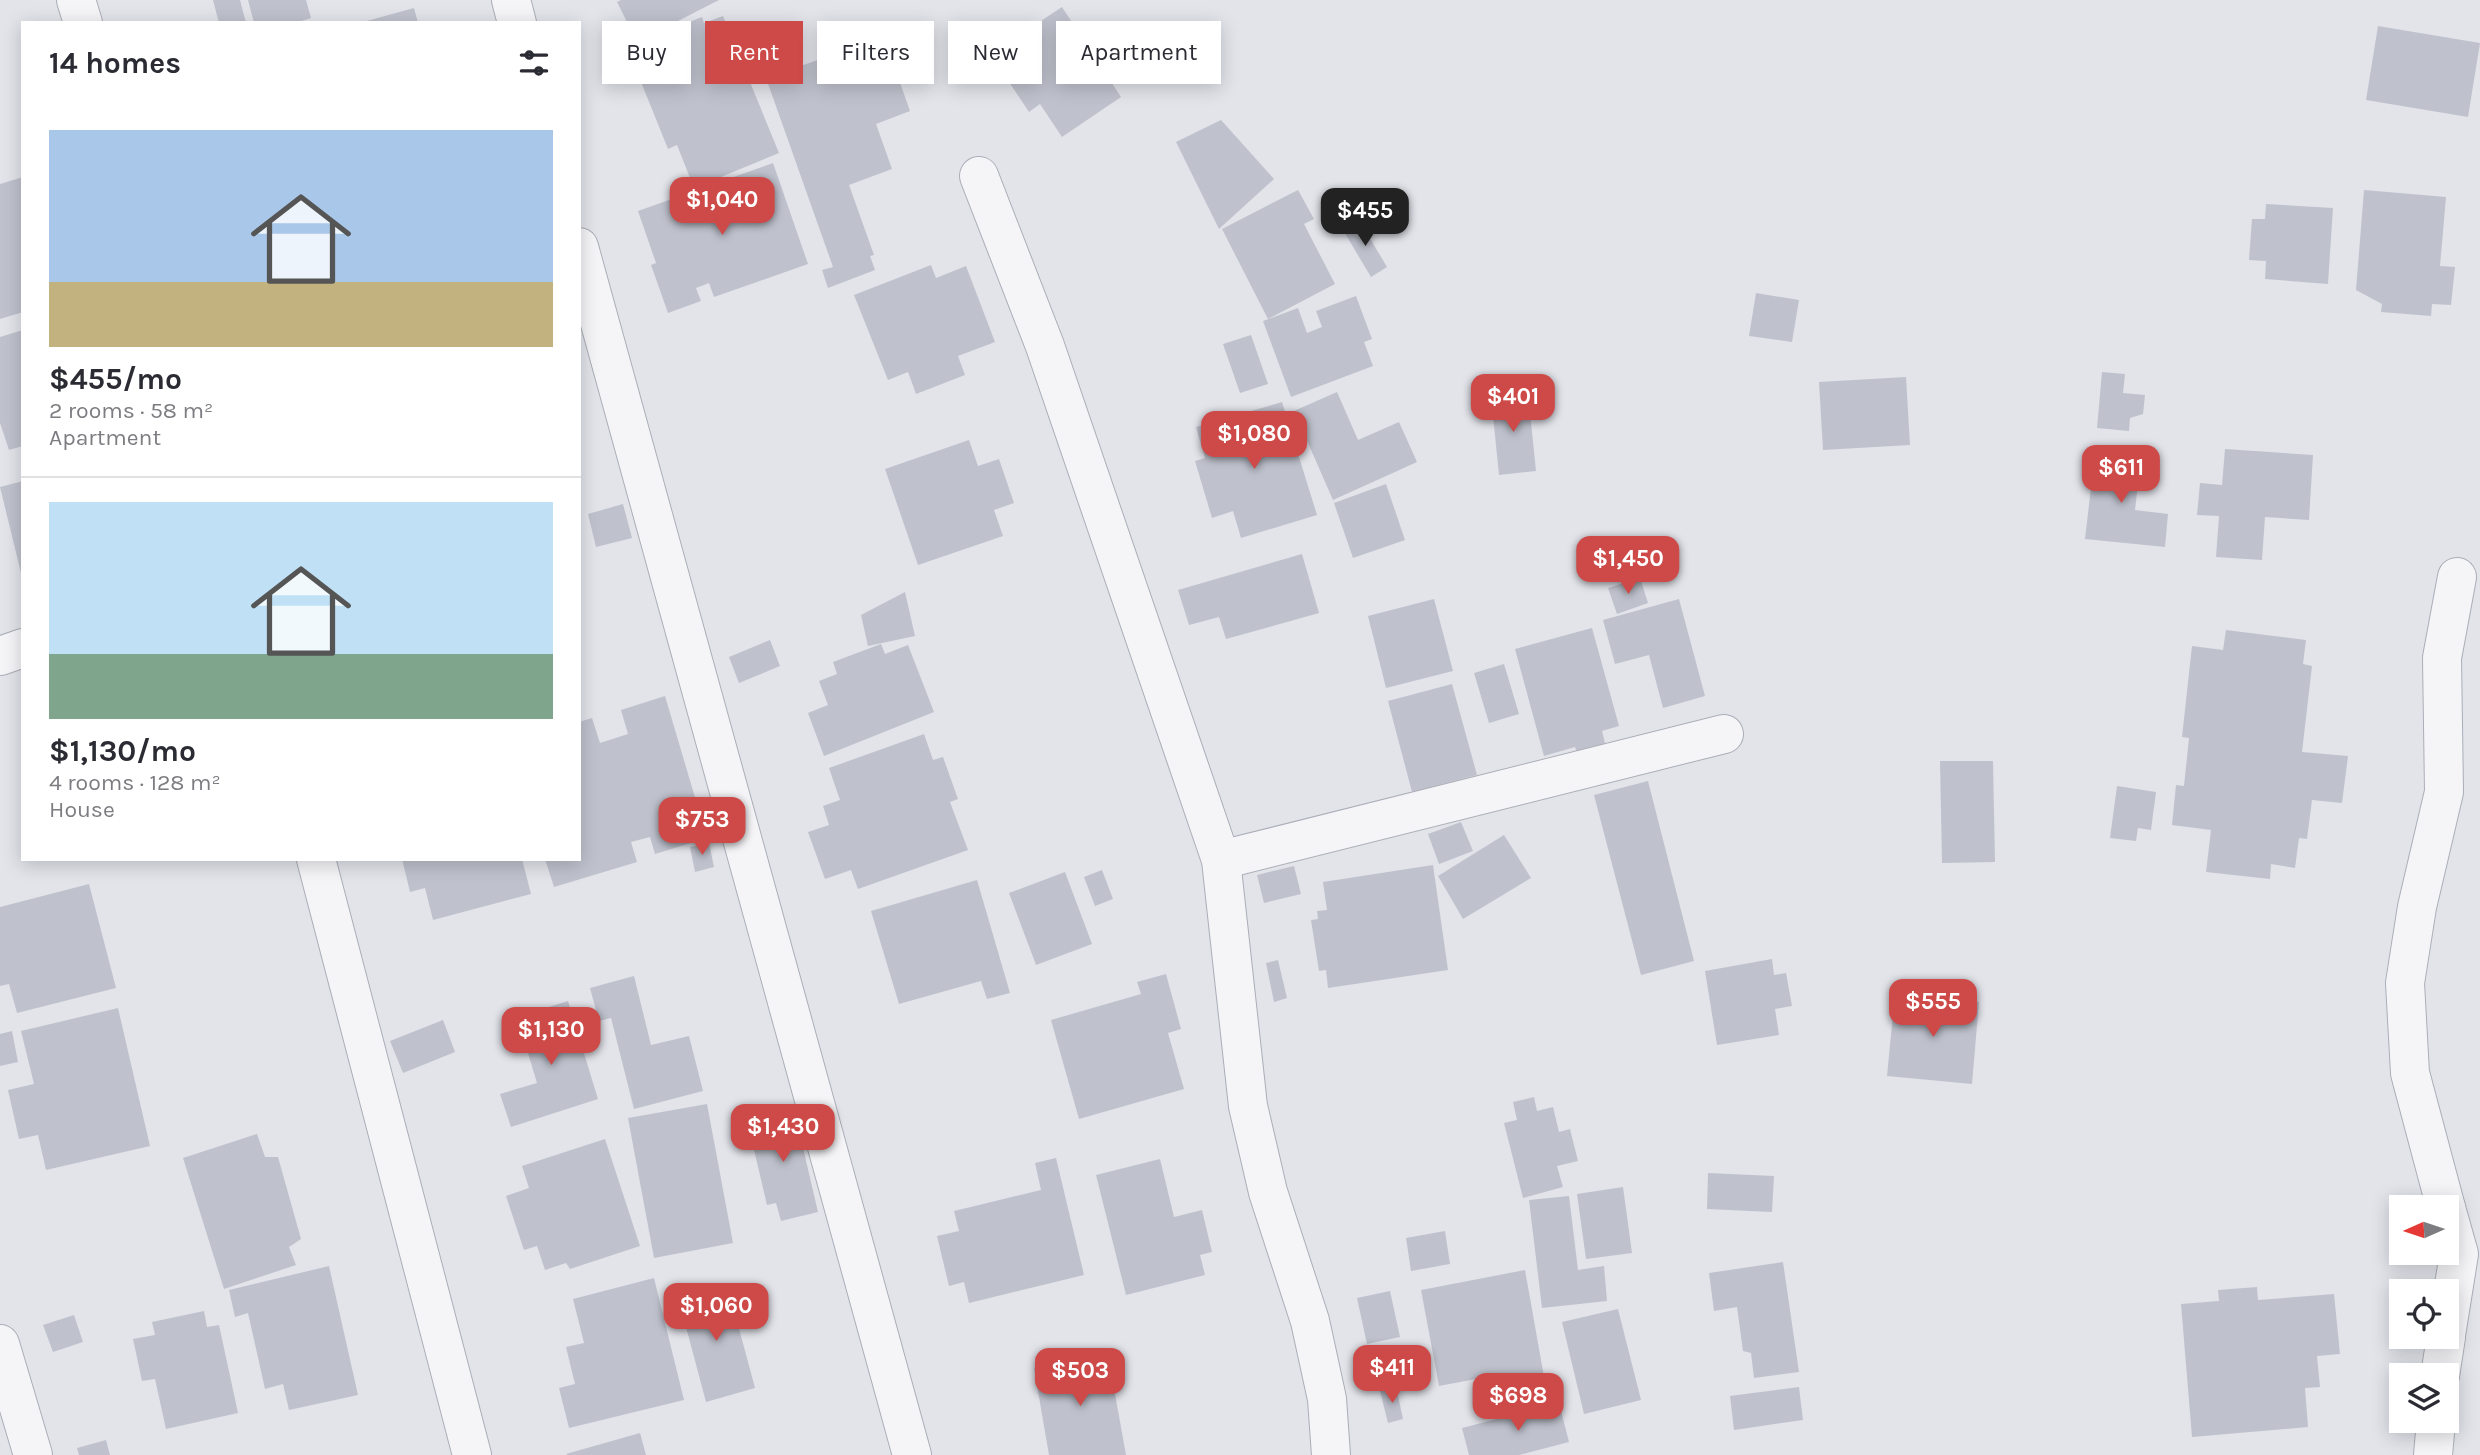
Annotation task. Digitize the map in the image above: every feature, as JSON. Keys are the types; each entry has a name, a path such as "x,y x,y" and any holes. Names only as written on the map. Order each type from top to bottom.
{"street":[{"path":"76,0 82,21"},
{"path":"511,0 516,21"},
{"path":"979,176 1045,346 1221,860 1248,1106 1268,1192 1310,1321 1327,1398 1331,1455"},
{"path":"581,254 912,1455"},
{"path":"2443,1195 2410,1073 2405,983 2417,907 2444,792 2442,658 2456,577"},
{"path":"0,656 21,649"},
{"path":"1221,860 1724,734"},
{"path":"317,861 472,1455"},
{"path":"2459,1234 2469,1254 2459,1290"},
{"path":"0,1344 33,1455"},
{"path":"2433,1455 2435,1433"}],"building":[{"path":"213,0 240,0 245,21 218,21"},
{"path":"248,0 306,0 311,18 301,21 253,21"},
{"path":"719,0 678,21 626,21 617,2"},
{"path":"1062,7 1071,21 1056,21 1056,84 1112,84 1121,97 1062,137 1040,104 1029,112 1010,84 1042,84 1041,21"},
{"path":"414,8 417,21 367,21"},
{"path":"723,16 725,21 709,21"},
{"path":"702,17 705,84 751,84 779,153 694,188 677,145 668,149 642,84 691,84 691,21"},
{"path":"2378,26 2480,43 2468,117 2366,100"},
{"path":"817,60 817,84 901,84 910,111 876,124 892,169 849,185 874,255 870,256 875,270 828,288 822,270 833,267 768,84 803,84 803,65"},
{"path":"1221,120 1274,179 1219,229 1176,142"},
{"path":"773,163 808,264 714,297 709,283 696,288 701,301 668,313 651,265 656,263 638,211"},
{"path":"21,178 21,313 0,319 0,184"},
{"path":"1298,190 1314,219 1304,224 1335,284 1268,319 1222,229"},
{"path":"2364,190 2446,197 2440,266 2455,267 2451,305 2432,304 2431,316 2381,312 2382,304 2356,290"},
{"path":"2266,204 2333,208 2328,284 2265,279 2266,261 2249,260 2252,219 2265,219"},
{"path":"1359,220 1387,267 1371,277 1343,230"},
{"path":"931,265 936,278 966,266 995,342 958,356 965,375 916,394 908,372 888,380 854,295"},
{"path":"1756,293 1799,300 1792,342 1749,336"},
{"path":"1356,296 1372,339 1364,342 1373,366 1291,397 1263,321 1298,308 1307,333 1322,327 1316,311"},
{"path":"21,331 21,447 9,450 0,423 0,337"},
{"path":"1251,335 1268,384 1240,393 1223,344"},
{"path":"2102,372 2125,374 2123,393 2145,395 2143,414 2130,418 2129,431 2097,428"},
{"path":"1906,377 1910,445 1823,450 1819,382"},
{"path":"1337,392 1358,440 1399,422 1417,462 1333,500 1294,411"},
{"path":"1528,393 1536,471 1499,475 1491,396"},
{"path":"1282,402 1317,515 1241,538 1233,511 1212,518 1195,461 1205,458 1196,427"},
{"path":"969,440 978,466 999,459 1014,503 994,510 1003,536 918,565 885,469"},
{"path":"2225,449 2313,455 2309,520 2265,517 2262,560 2216,557 2219,516 2197,515 2200,483 2222,485"},
{"path":"2095,453 2141,458 2135,510 2168,514 2165,547 2085,539"},
{"path":"21,482 21,573 0,487"},
{"path":"1386,484 1405,540 1353,558 1334,503"},
{"path":"623,504 632,538 596,547 588,514"},
{"path":"1302,554 1319,613 1226,639 1219,617 1189,625 1178,590"},
{"path":"1640,578 1648,603 1617,614 1608,588"},
{"path":"905,592 915,636 868,646 861,615"},
{"path":"1434,599 1453,671 1386,688 1368,616"},
{"path":"1679,599 1705,696 1663,708 1649,655 1615,664 1603,620"},
{"path":"1592,628 1619,726 1602,731 1606,747 1578,755 1575,747 1544,756 1515,649"},
{"path":"2226,630 2306,640 2303,664 2312,666 2302,752 2348,756 2342,803 2312,800 2307,839 2299,838 2295,868 2271,864 2270,879 2206,872 2211,830 2172,825 2176,785 2184,786 2189,738 2182,737 2192,646 2223,650"},
{"path":"770,640 780,666 739,683 729,657"},
{"path":"881,644 885,654 908,645 934,712 824,756 808,713 828,705 819,681 837,674 833,662"},
{"path":"1504,664 1519,714 1489,723 1474,673"},
{"path":"1452,684 1477,775 1412,792 1388,701"},
{"path":"665,696 707,838 655,854 650,837 631,842 637,862 554,887 546,861 581,861 581,721 592,718 600,743 628,734 621,710"},
{"path":"924,734 933,760 943,757 958,799 950,802 968,850 858,889 851,870 825,879 808,832 829,825 823,806 840,800 829,768"},
{"path":"1940,761 1993,761 1995,862 1942,863"},
{"path":"1648,781 1694,961 1641,975 1594,795"},
{"path":"2117,786 2156,792 2151,830 2138,828 2136,841 2110,838"},
{"path":"1461,822 1473,851 1439,864 1428,834"},
{"path":"1504,835 1531,878 1463,919 1438,876"},
{"path":"709,843 714,867 695,872 690,847"},
{"path":"402,861 523,861 531,894 433,920 425,888 410,892"},
{"path":"1433,865 1448,970 1328,988 1326,970 1319,971 1311,920 1318,919 1317,911 1327,910 1323,882"},
{"path":"1294,866 1301,894 1264,903 1257,875"},
{"path":"1102,870 1113,899 1095,906 1084,877"},
{"path":"1065,872 1092,944 1036,965 1009,893"},
{"path":"977,880 1010,993 987,999 981,981 899,1004 871,911"},
{"path":"89,884 116,988 17,1013 9,984 0,986 0,907"},
{"path":"1772,959 1774,975 1786,973 1792,1006 1775,1009 1779,1035 1717,1045 1705,971"},
{"path":"1278,960 1287,998 1274,1002 1266,963"},
{"path":"1166,974 1181,1029 1168,1033 1184,1089 1079,1119 1051,1020 1141,994 1137,982"},
{"path":"634,976 651,1045 689,1036 703,1091 634,1109 611,1018 599,1021 590,988"},
{"path":"1895,994 1979,1002 1972,1084 1887,1076"},
{"path":"568,1001 598,1099 511,1127 500,1094 537,1083 517,1017"},
{"path":"118,1008 150,1146 46,1170 38,1135 19,1139 8,1090 34,1084 21,1031"},
{"path":"443,1020 455,1052 403,1073 390,1041"},
{"path":"12,1031 18,1062 0,1066 0,1034"},
{"path":"1534,1097 1537,1111 1553,1107 1559,1132 1570,1129 1578,1161 1557,1166 1563,1187 1523,1198 1504,1123 1517,1120 1513,1102"},
{"path":"707,1104 733,1243 654,1258 628,1118"},
{"path":"793,1105 818,1212 781,1221 776,1203 767,1205 751,1137 759,1135 754,1115"},
{"path":"257,1134 265,1157 278,1157 301,1239 289,1247 296,1265 224,1289 183,1158"},
{"path":"605,1139 640,1246 570,1269 566,1263 545,1270 537,1246 524,1250 506,1196 529,1188 522,1166"},
{"path":"1056,1158 1084,1275 969,1303 964,1282 949,1286 937,1236 959,1231 954,1211 1041,1190 1035,1163"},
{"path":"1160,1159 1174,1217 1202,1210 1212,1252 1200,1255 1205,1275 1126,1295 1096,1175"},
{"path":"1708,1173 1774,1176 1772,1212 1707,1209"},
{"path":"1623,1187 1632,1253 1586,1259 1577,1194"},
{"path":"1569,1196 1578,1270 1604,1266 1607,1301 1542,1308 1529,1200"},
{"path":"1445,1231 1450,1264 1411,1271 1406,1238"},
{"path":"1783,1262 1799,1372 1754,1378 1751,1353 1743,1351 1737,1307 1714,1311 1709,1273"},
{"path":"329,1266 358,1395 289,1410 283,1384 265,1389 248,1313 235,1317 229,1290"},
{"path":"1525,1270 1546,1388 1506,1395 1502,1374 1439,1386 1421,1290"},
{"path":"654,1278 684,1400 569,1428 559,1388 575,1384 566,1347 584,1343 573,1299"},
{"path":"727,1284 755,1388 706,1402 678,1297"},
{"path":"2257,1287 2258,1300 2334,1294 2340,1354 2317,1356 2320,1387 2305,1388 2308,1427 2192,1437 2181,1304 2219,1301 2218,1290"},
{"path":"1390,1291 1400,1337 1367,1344 1357,1298"},
{"path":"1618,1309 1641,1400 1584,1414 1562,1322"},
{"path":"204,1311 207,1327 219,1325 238,1413 166,1429 155,1379 142,1381 133,1339 155,1335 152,1322"},
{"path":"74,1315 83,1342 53,1352 43,1325"},
{"path":"1108,1355 1126,1455 1049,1455 1034,1368"},
{"path":"1396,1387 1403,1419 1388,1423 1380,1391"},
{"path":"1799,1387 1803,1420 1734,1430 1730,1396"},
{"path":"1559,1403 1569,1442 1519,1455 1469,1455 1462,1428"},
{"path":"640,1433 646,1455 566,1454"},
{"path":"106,1440 110,1455 79,1455 77,1448"}]}
